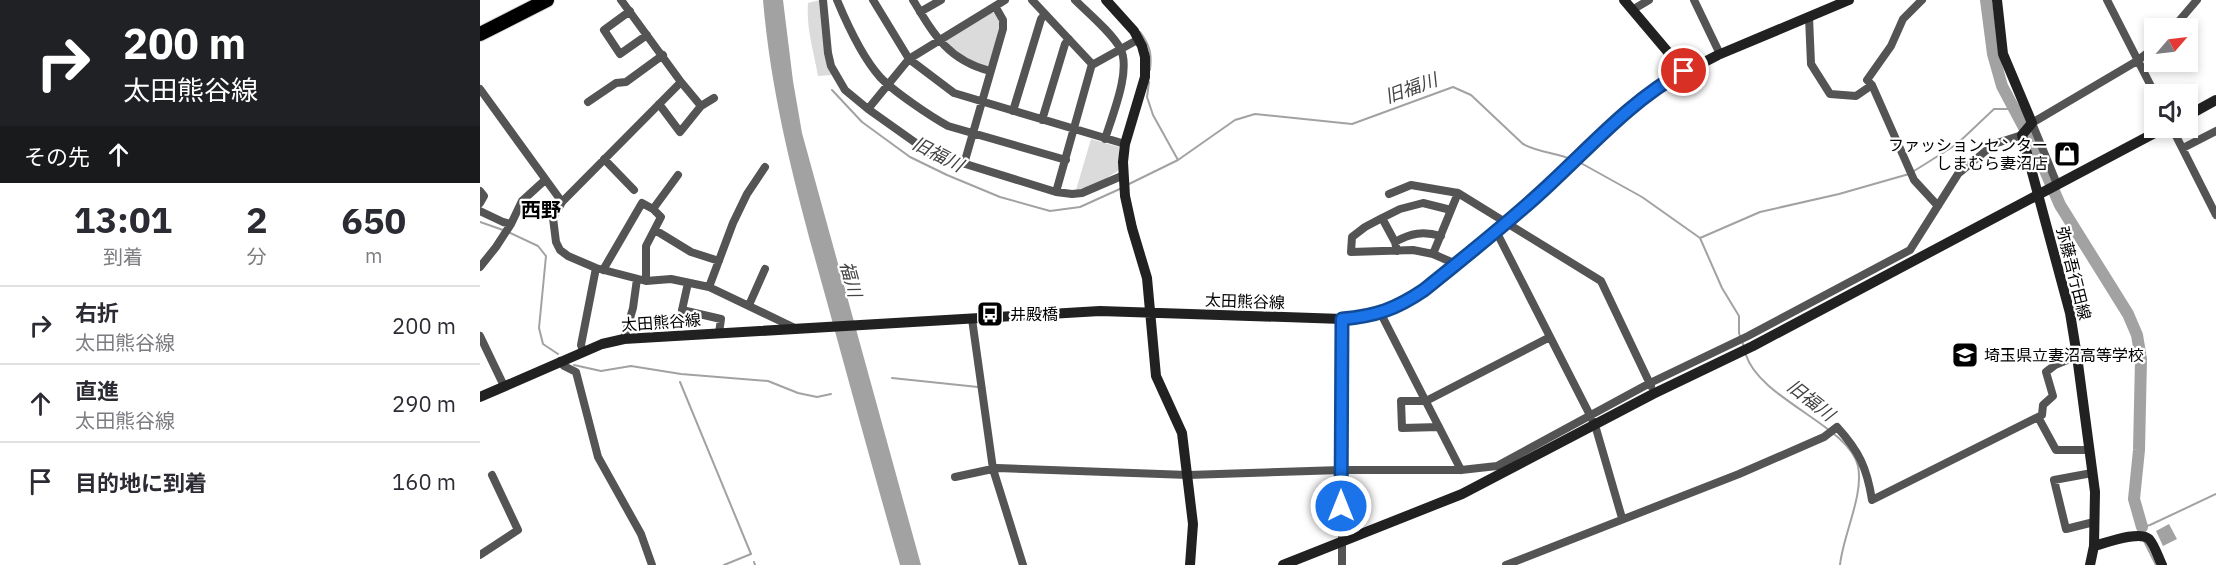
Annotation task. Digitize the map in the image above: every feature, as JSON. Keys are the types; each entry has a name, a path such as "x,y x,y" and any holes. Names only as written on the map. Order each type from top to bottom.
{"highway":[{"path":"480,23 526,0"},
{"path":"480,34 547,0"}],"main road":[{"path":"1106,0 1139,39 1145,57 1145,76 1125,144 1125,196 1132,228 1148,278 1156,376 1182,433 1193,524 1190,565"},
{"path":"1624,0 1684,71 1844,1"},
{"path":"1997,0 2003,54 2032,123 2022,135"},
{"name":"太田熊谷線","path":"480,397 583,351 624,339 1100,311 1342,319 1381,314 1405,303 1456,264 1568,167 1638,101 1684,71"},
{"path":"2198,110 2216,100"},
{"name":"弥藤吾行田線","path":"2022,135 2047,189 2077,356 2092,473 2094,546 2090,565"},
{"path":"1283,565 1462,494 1652,388 1731,357 1751,341 2145,138"},
{"path":"2094,546 2142,536 2148,539 2162,565"}],"street":[{"path":"621,0 701,106"},
{"path":"823,0 828,53 831,66 840,84 868,109 918,147 930,153 1056,192 1082,193 1124,177"},
{"path":"837,0 846,23 875,70 888,83 936,120 948,126 1065,160"},
{"path":"873,0 909,59 954,93 1125,144"},
{"path":"913,0 938,40 966,63 990,71"},
{"path":"920,12 941,0"},
{"path":"868,109 909,59 1005,0"},
{"path":"1032,0 1090,60 1092,65 1056,192"},
{"path":"1075,0 1121,49 1125,60 1124,74 1105,138"},
{"path":"1632,10 1649,0"},
{"path":"1694,0 1720,54"},
{"path":"1922,0 1903,19 1891,46 1867,80 1872,85 1906,166 1914,180 1938,206"},
{"path":"2107,0 2150,84"},
{"path":"2182,18 2197,0"},
{"path":"964,164 1004,23 994,6"},
{"path":"630,11 604,30 620,54 647,34"},
{"path":"1013,111 1041,19 1045,14"},
{"path":"1809,17 1811,64 1830,94 1856,96 1872,85"},
{"path":"1042,120 1065,44 1070,39"},
{"path":"1092,65 1139,39"},
{"path":"588,102 616,83 626,82 663,55"},
{"path":"2047,189 2032,123 2144,56"},
{"path":"681,82 562,202 553,218 556,242 560,250 599,269 646,281 671,279 709,287 797,329"},
{"path":"480,89 562,202"},
{"path":"659,104 680,132 701,106 714,98"},
{"path":"2183,148 2216,132"},
{"path":"1389,194 1411,185 1458,193 1601,281 1652,388 1729,345 1751,341 1910,250 1958,174 1994,144 2022,135"},
{"path":"2178,138 2216,214"},
{"path":"604,159 634,190"},
{"path":"709,287 747,194 765,167"},
{"path":"653,209 678,175"},
{"path":"480,267 511,224 522,201 545,180"},
{"path":"480,191 484,195 480,203"},
{"path":"1433,254 1458,193"},
{"path":"583,351 581,345 599,269 642,203 661,217 646,246 646,281"},
{"path":"1451,210 1423,203 1400,209 1365,227 1352,237 1351,252 1413,250 1433,254 1456,264"},
{"path":"480,211 511,224"},
{"path":"1382,218 1395,242 1397,251"},
{"path":"655,230 691,252 719,261"},
{"path":"1496,231 1592,420 1622,518"},
{"path":"1395,242 1412,233 1429,232 1441,236"},
{"path":"749,305 765,269"},
{"path":"624,339 633,308 637,279"},
{"path":"688,283 682,310 721,320 719,333"},
{"path":"1381,314 1461,470"},
{"path":"972,318 993,469 1023,565"},
{"path":"1342,319 1342,565"},
{"path":"480,336 504,386"},
{"path":"1439,427 1402,428 1401,401 1426,401 1550,337"},
{"path":"1506,565 1739,474 1824,437 1837,427 1861,456 1869,477 1872,500 2042,416 2043,405 2053,396 2046,372 2055,365 2077,356"},
{"path":"560,361 564,366 576,372 598,458 641,534 652,565"},
{"path":"2038,417 2056,450 2089,450"},
{"path":"954,477 993,469 1188,475 1341,470 1461,470 1497,466 1592,420"},
{"path":"2092,473 2054,480 2066,529 2094,522"},
{"path":"480,555 518,530 492,475"}],"shaded area":[{"path":"763,0 783,0 802,133 921,565 900,565 881,499 806,227 788,152 773,77"},
{"path":"820,0 828,66 832,75 818,76 809,31 808,3"},
{"path":"991,12 995,13 1001,23 989,65 986,68 971,63 945,43 945,39"},
{"path":"1091,139 1119,147 1119,170 1096,185 1076,190"},
{"path":"2169,524 2177,539 2163,546 2156,531"}],"waterway":[{"path":"1986,0 1993,54 2002,86 2037,152 2060,205 2128,314 2137,335 2141,359 2139,450 2134,499 2142,527"},
{"path":"1140,32 1150,50 1150,70"},
{"path":"1149,82 1147,97 1153,115 1178,160"},
{"name":"旧福川","path":"1129,184 1178,160 1235,120 1255,114 1352,124 1453,87 1471,95 1523,144 1571,159"},
{"name":"旧福川","path":"832,90 862,122 910,157 1000,197 1050,211 1080,207 1122,188"},
{"path":"1914,171 1957,144 1994,109 2014,109"},
{"name":"旧福川","path":"1579,162 1642,197 1700,238 1722,288 1739,316 1739,333 1744,347"},
{"path":"1700,238 1760,212 1839,194 1909,174"},
{"path":"480,222 503,230"},
{"path":"508,232 538,246 546,256 539,328 543,344 558,354"},
{"name":"旧福川","path":"1746,355 1754,371 1768,385 1839,438 1851,452 1858,466 1856,502 1840,565"},
{"path":"574,365 601,371 631,366 681,374 768,381 798,393 817,397 831,394"},
{"path":"892,378 978,387"},
{"path":"680,382 751,554 724,565"},
{"path":"2143,532 2142,527 2216,494"},
{"path":"2144,541 2156,565"}],"place":[{"name":"ファッションセンター しまむら妻沼店","path":"2067,154"},
{"name":"井殿橋","path":"990,314"},
{"name":"埼玉県立妻沼高等学校","path":"1965,355"}],"district":[{"name":"西野","path":"541,209"}],"route":[{"path":"1341,506 1342,319 1381,314 1405,303 1424,290 1551,184 1625,112 1684,71"}],"water label":[{"name":"福川","path":"851,279"}]}
